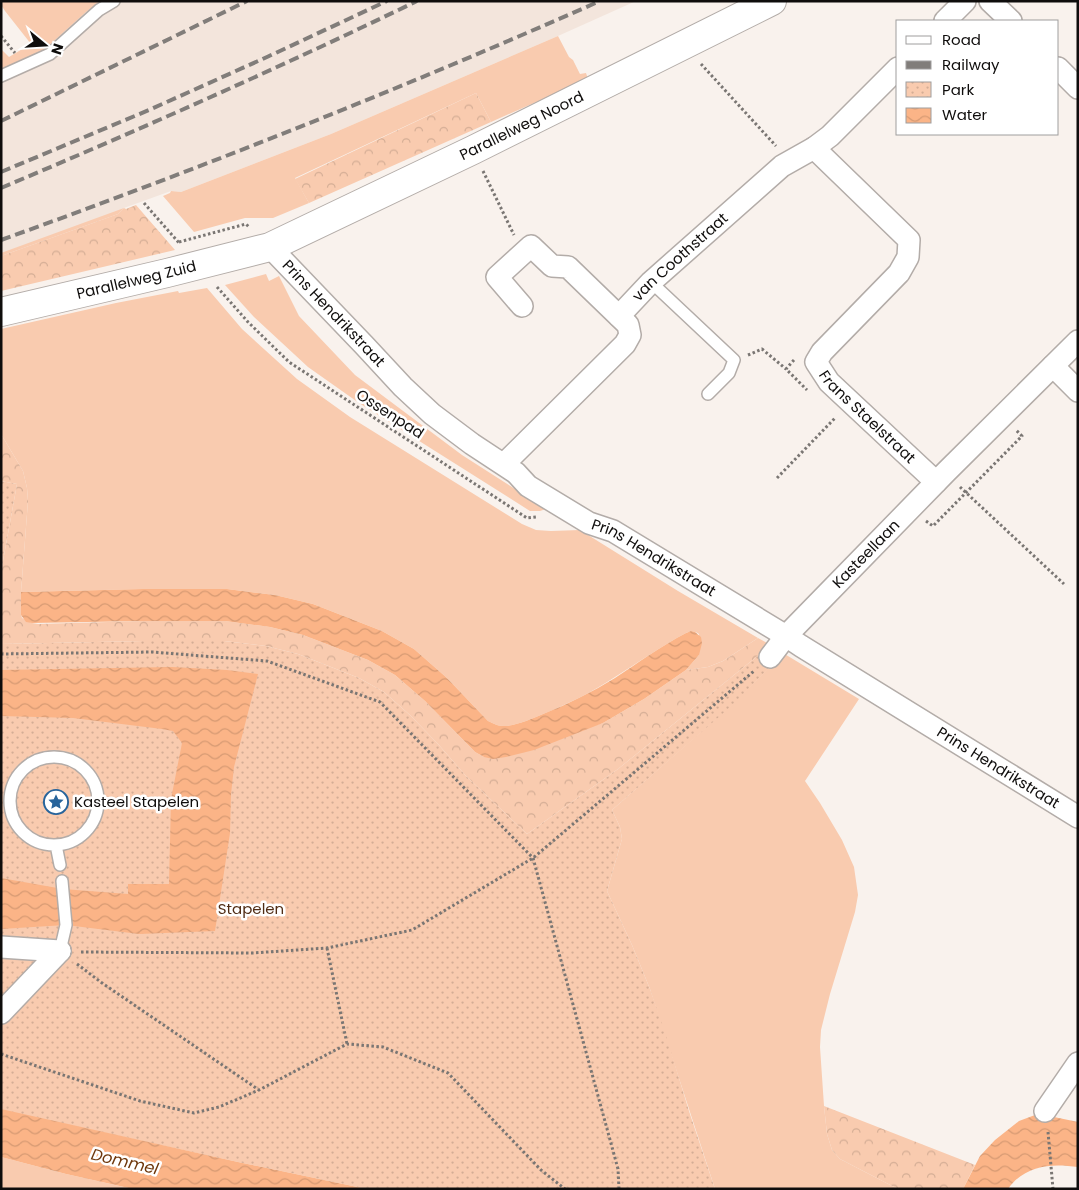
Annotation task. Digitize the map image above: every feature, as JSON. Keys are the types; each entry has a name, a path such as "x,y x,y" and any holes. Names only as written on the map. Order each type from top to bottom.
{"street":[{"name":"Parallelweg Noord","path":"270,247 474,150 772,1"},
{"path":"946,20 965,1"},
{"path":"990,1 1009,20"},
{"path":"1059,69 1078,88"},
{"name":"van Coothstraat","path":"619,316 651,282 782,166 814,148 830,136 896,70"},
{"name":"Frans Staelstraat","path":"814,148 909,240 908,257 898,273 822,352 816,362 829,382 941,477"},
{"path":"504,464 625,344 630,335 628,325 568,267 552,266 531,246 497,278 522,306"},
{"name":"Parallelweg Zuid","path":"1,312 270,247"},
{"name":"Prins Hendrikstraat","path":"270,247 403,387 432,414 472,444 504,464 528,486 572,514 613,532 786,636 1078,817"},
{"name":"Kasteellaan","path":"770,657 786,636 941,477 1078,341"},
{"path":"1053,366 1078,391"},
{"path":"1,947 60,952"},
{"path":"1,1013 60,952"},
{"path":"1046,1111 1078,1063"}],"lane":[{"path":"1,76 50,54 99,10 114,1"},
{"path":"651,282 734,360 729,373 708,394"},
{"path":"59,757 73,761 86,770 94,783 98,798 96,812 91,825 82,835 70,842 56,845 42,844 30,838 19,828 12,817 10,803 12,788 19,774 30,764 44,758 59,757"},
{"path":"56,845 60,865"},
{"path":"60,952 66,925 62,885"}],"path":[{"path":"1,36 15,54"},
{"path":"684,45 790,162"},
{"path":"474,150 522,253"},
{"path":"144,203 183,247"},
{"path":"179,242 232,227"},
{"name":"Ossenpad","path":"217,287 248,322 290,362 527,518 572,514"},
{"path":"734,360 762,349 786,369"},
{"path":"777,478 851,402"},
{"path":"941,477 1064,584"},
{"path":"1,654 152,652 267,661 380,702 533,858 618,1169 619,1189"},
{"path":"60,952 252,954 327,948 412,930 533,858 770,657"},
{"path":"327,948 347,1044"},
{"path":"60,952 102,983 259,1090"},
{"path":"1,1054 140,1100 194,1113 219,1107 259,1090 347,1044 383,1047 448,1073 541,1170 565,1189"},
{"path":"1046,1111 1053,1189"}],"shaded area":[{"path":"96,1 636,1 331,134 181,192 171,191 124,208 118,214 1,256 1,62 62,25"}],"green space":[{"path":"1,1 100,1 45,49 1,70 1,49 9,57 31,44 5,11"},
{"path":"558,36 580,74 586,73 588,79 491,122 476,93 295,178 309,203 273,218 245,218 194,232 163,196 171,191 181,192 331,134"},
{"path":"476,93 491,122 309,203 295,179"},
{"path":"136,205 175,250 1,291 1,256 118,214 124,208"},
{"path":"124,208 118,214 1,256 1,253"},
{"path":"266,274 269,281 279,276 299,316 355,375 462,455 546,509 530,511 359,403 308,367 254,317 225,285"},
{"path":"207,288 242,329 297,379 350,417 522,524 536,530 580,530 758,638 723,661 708,667 686,670 699,655 699,634 688,632 580,697 523,722 501,726 488,721 447,678 414,649 382,631 313,604 275,595 227,589 21,592 28,501 23,471 1,434 1,329 116,303 178,291 179,293"},
{"path":"1,434 23,471 27,488 28,501 21,592 22,618 38,624 225,621 270,627 303,635 368,660 395,675 425,701 475,752 484,757 603,723 644,699 686,670 708,667 723,661 758,638 771,645 618,769 527,834 466,776 411,716 384,692 359,678 298,654 266,646 224,641 1,644 1,572 17,484 1,481"},
{"path":"1,481 17,484 1,572"},
{"name":"Stapelen","path":"224,641 266,646 298,654 359,678 384,692 411,716 466,776 527,834 618,769 771,645 783,653 736,702 612,810 620,827 622,839 607,891 650,989 715,1189 367,1189 1,1110 1,644"},
{"path":"783,653 859,699 805,781 842,840 854,867 858,895 855,912 821,1030 820,1047 824,1106 827,1134 832,1150 840,1159 898,1189 715,1189 650,989 607,891 622,839 620,827 612,810 735,702"},
{"path":"824,1106 975,1165 963,1189 898,1189 840,1159 832,1150 827,1134"},
{"path":"1,1157 66,1174 133,1189 1,1189"}],"water":[{"path":"227,589 275,595 313,604 382,631 414,649 447,678 488,721 501,726 523,722 580,698 686,633 695,632 701,637 702,643 699,655 686,670 644,699 603,723 534,750 493,759 475,752 425,701 395,675 368,660 303,635 270,627 225,621 32,623 26,622 21,615 21,592"},
{"path":"172,667 258,674 234,767 230,833 215,931 139,934 66,925 1,929 1,878 63,889 128,894 128,884 169,884 171,799 182,743 173,731 162,729 73,718 1,716 1,670"},
{"name":"Dommel","path":"1,1109 367,1189 133,1189 1,1157"},
{"path":"1035,1115 1078,1122 1078,1167 1058,1165 1039,1167 1022,1175 1008,1189 963,1189 980,1156 995,1140 1019,1121"}],"railway":[{"path":"1,121 247,1"},
{"path":"1,172 149,110 387,1"},
{"path":"1,188 211,97 417,1"},
{"path":"1,240 303,126 452,65 600,1"}],"place":[{"name":"Kasteel Stapelen","path":"56,802"}]}
